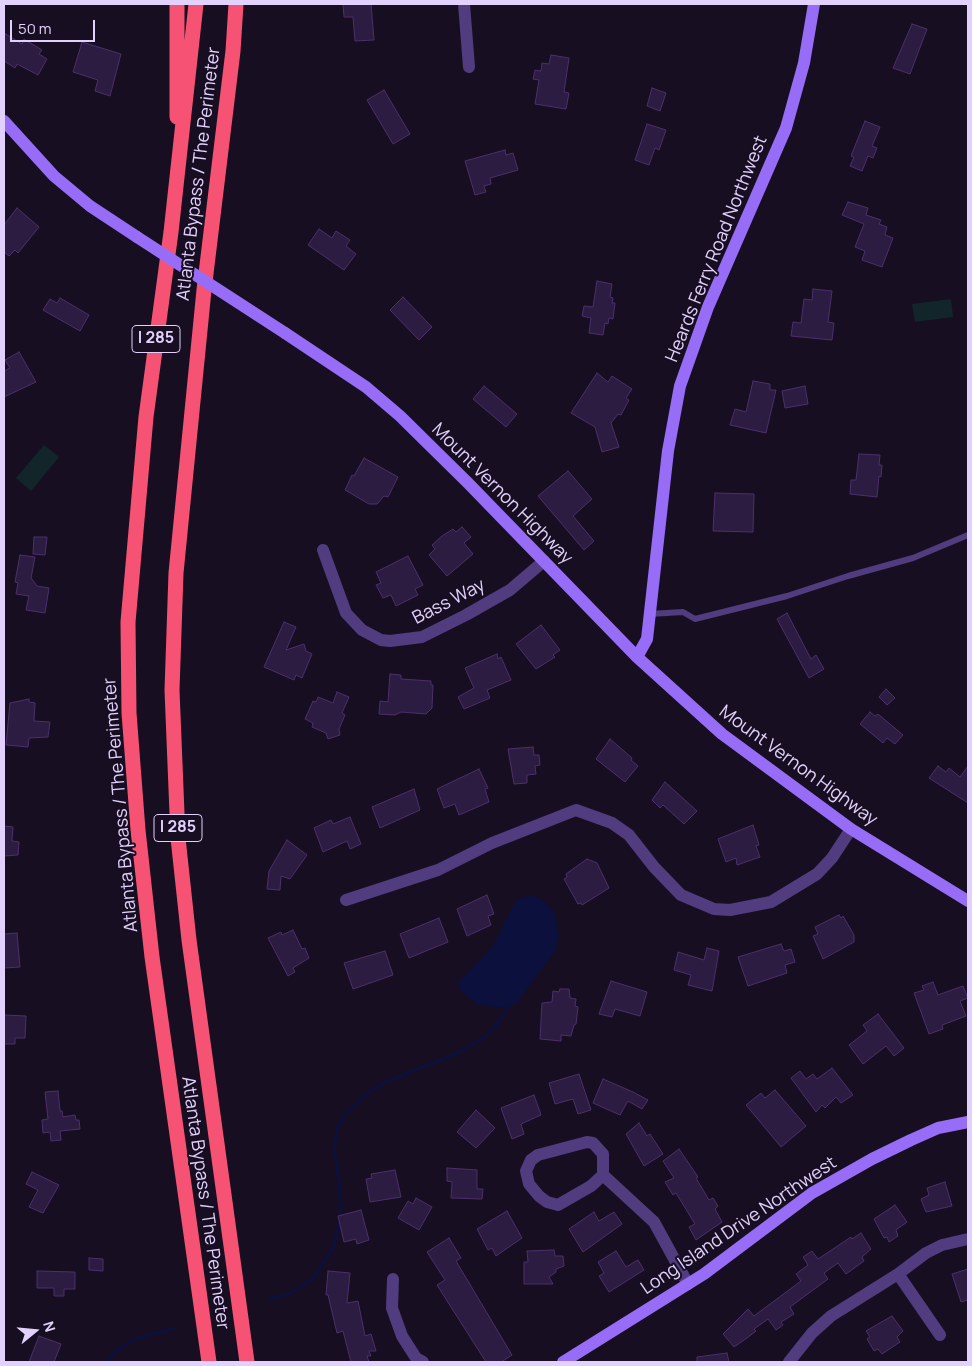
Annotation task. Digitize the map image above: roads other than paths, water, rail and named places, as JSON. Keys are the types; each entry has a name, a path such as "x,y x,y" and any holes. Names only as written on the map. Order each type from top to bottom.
{"highway":[{"path":"176,189 177,4"},
{"name":"Atlanta Bypass / The Perimeter","path":"196,4 176,189 146,417 128,622 129,713 138,830 152,957 209,1362"},
{"name":"Atlanta Bypass / The Perimeter","path":"236,4 233,51 204,290 176,573 172,690 178,838 188,940 247,1362"}],"street":[{"path":"464,4 469,67"},
{"name":"Heards Ferry Road Northwest","path":"637,657 647,639 668,451 680,386 708,307 786,128 804,63 814,4"},
{"name":"Mount Vernon Highway","path":"4,124 54,176 90,206 366,387 400,416 637,657 722,734 851,829 968,901"},
{"name":"Bass Way","path":"323,550 346,613 362,630 381,640 390,641 422,637 466,615 510,590 544,561"},
{"path":"346,900 438,870 492,843 576,810 612,823 629,835 654,867 681,895 714,909 730,910 771,902 817,874 832,858 851,829"},
{"name":"Long Island Drive Northwest","path":"563,1362 688,1284 736,1251 812,1193 864,1164 938,1128 968,1122"},
{"path":"604,1175 591,1186 558,1205 547,1202 539,1196 529,1184 526,1171 531,1160 538,1155 587,1142 593,1143 603,1154 604,1175 654,1222 688,1284"},
{"path":"790,1362 812,1333 831,1316 898,1274 926,1253 942,1245 968,1239"},
{"path":"898,1274 940,1335"},
{"path":"393,1279 392,1308 402,1336 416,1358 423,1362"}],"lane":[{"path":"650,614 683,612 695,619 787,596 848,576 913,558 968,535"}],"waterway":[{"path":"269,1299 286,1295 314,1277 333,1248 341,1215 334,1147 337,1130 344,1115 369,1092 383,1083 458,1053 486,1036 498,1023 509,1006"},
{"path":"105,1362 120,1348 135,1339 174,1328"}]}
